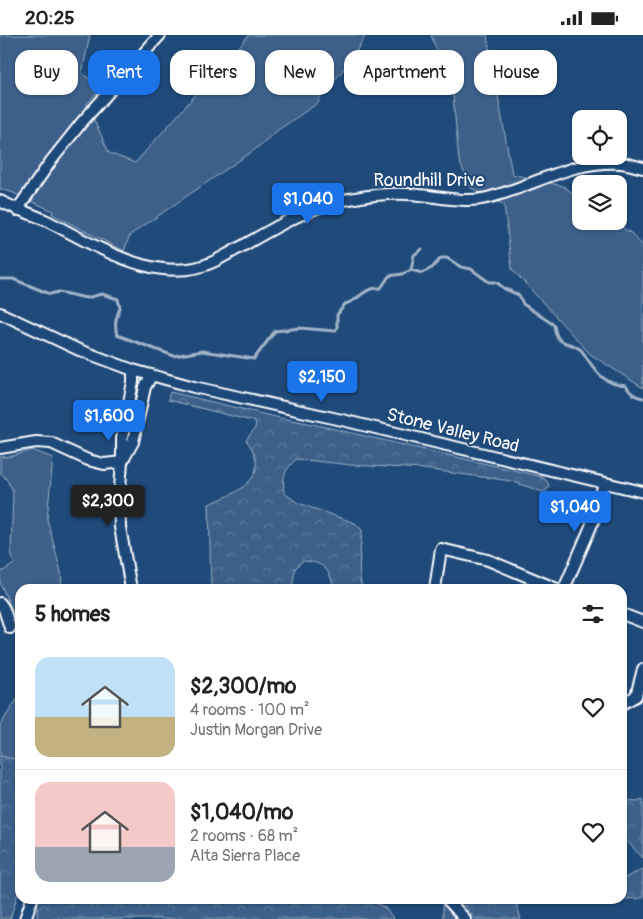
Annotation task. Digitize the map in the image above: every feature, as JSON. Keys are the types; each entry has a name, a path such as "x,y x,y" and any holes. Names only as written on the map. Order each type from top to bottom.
{"street":[{"path":"17,210 51,161 82,122 160,35"},
{"name":"Roundhill Drive","path":"0,201 17,210 39,217 131,261 155,269 173,269 196,267 212,262 294,217 326,205 354,198 406,194 482,199 510,192 564,170 586,165 621,163 643,168"},
{"name":"Stone Valley Road","path":"0,313 79,350 133,370 194,387 342,420 643,492"},
{"path":"130,584 120,527 119,501 122,438 133,382 133,370"},
{"path":"122,463 133,442 145,387 152,375"},
{"path":"0,448 36,442 51,443 88,461 104,464 122,463"},
{"path":"566,584 596,517 604,483"},
{"path":"436,584 441,549 488,560 545,584"},
{"path":"0,603 10,628"},
{"path":"627,616 643,621"},
{"path":"627,701 636,696 643,669"},
{"path":"25,919 30,904"},
{"path":"451,904 465,919"}],"green space":[{"path":"0,35 90,35 82,73 88,78 88,95 95,95 87,104 109,153 135,163 196,95 255,95 255,50 236,50 249,35 366,35 357,50 344,50 344,69 334,81 334,50 265,50 265,95 322,95 318,103 278,130 253,151 130,235 124,251 52,214 53,211 0,189"},
{"path":"431,35 487,35 490,50 474,50 474,95 498,95 512,174 563,186 572,192 572,230 626,230 643,246 643,388 590,354 512,269 504,205 471,188 459,161 453,95 464,95 464,50 436,50"},
{"path":"170,392 539,476 546,480 549,485 547,490 543,492 511,481 424,469 351,465 296,459 285,474 283,482 284,493 298,503 355,523 362,530 359,568 361,584 332,584 324,567 302,561 295,569 293,584 211,584 209,504 241,488 255,473 254,453 246,440 255,428 256,422 168,400"},
{"path":"32,450 53,458 47,519 61,572 62,584 15,584 15,617 0,583 0,573 14,564 11,551 13,491 0,472 0,457 13,456"},
{"path":"15,702 15,760 0,756 0,725"},
{"path":"0,756 15,759 15,903 10,919 0,919"},
{"path":"643,799 643,858 627,841 627,800 637,801"},
{"path":"643,869 643,898 627,899 627,877"},
{"path":"38,904 378,904 385,908 394,919 37,919"},
{"path":"443,904 458,919 443,919"},
{"path":"464,904 516,904 521,919 475,919"}],"waterway":[{"path":"411,270 414,255 422,249"},
{"path":"0,279 13,279 50,294 59,292 86,298 102,294 118,299 120,308 116,321 117,335 174,356 202,351 254,359 275,331 300,328 335,331 337,328 337,315 345,304 370,290 381,288 389,276 411,270 422,273 432,268 441,258 447,258 461,267 471,269 489,282 496,282 505,289 519,295 523,304 554,325 555,333 560,341 581,350 596,371 604,378 613,383 626,386 633,394 643,398"}]}
